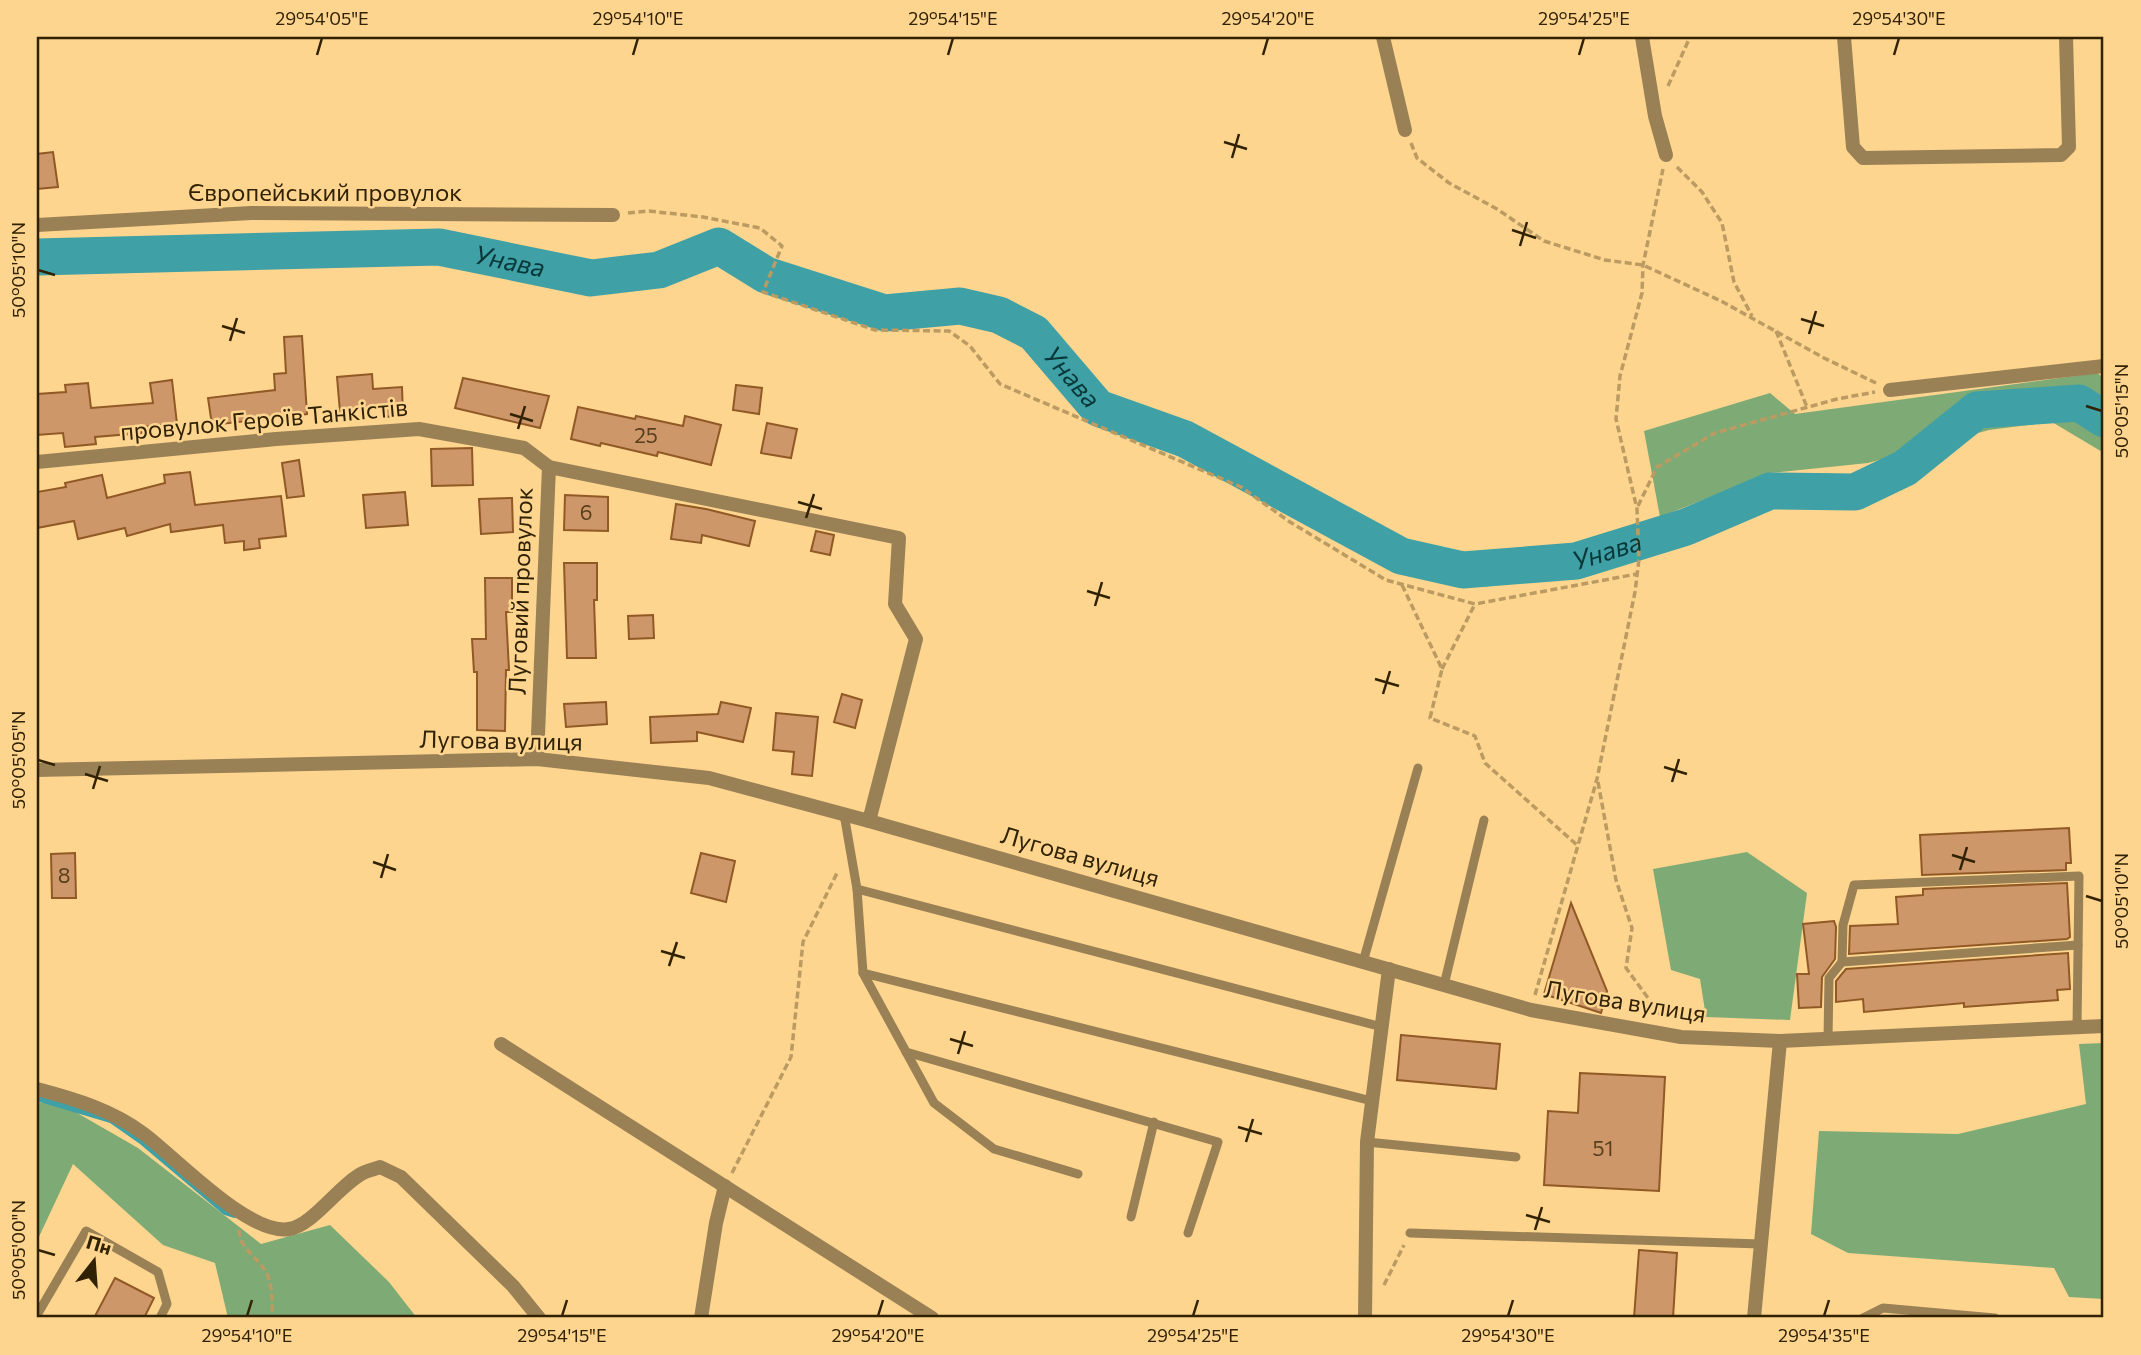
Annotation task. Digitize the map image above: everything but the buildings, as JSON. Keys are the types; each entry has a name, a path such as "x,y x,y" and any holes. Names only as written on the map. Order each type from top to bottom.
{"street":[{"path":"1383,37 1405,130"},
{"path":"1642,37 1655,116 1666,155"},
{"path":"1844,37 1853,147 1863,158 1876,158 2061,155 2069,147 2066,37"},
{"name":"Європейський провулок","path":"37,225 251,213 613,215"},
{"path":"1890,390 2104,366"},
{"name":"провулок Героїв Танкістів","path":"37,462 275,439 419,429 524,448 549,467 899,538 895,604 916,639 869,821"},
{"name":"Луговий провулок","path":"537,759 549,467"},
{"name":"Лугова вулиця","path":"37,770 537,759 709,778 845,814 1531,1010 1681,1037 1780,1041 2104,1026"},
{"path":"1366,1318 1367,1142 1389,969"},
{"path":"1754,1318 1780,1041"},
{"path":"502,1044 932,1318"},
{"path":"37,1089 86,1102 126,1123 145,1135 197,1182 243,1214 275,1229 289,1229 300,1225 364,1172 380,1167 401,1177 513,1286 539,1318"},
{"path":"702,1318 716,1223 725,1186"}],"lane":[{"path":"1363,962 1418,768"},
{"path":"845,814 857,889 863,973 934,1103 993,1149 1078,1174"},
{"path":"1444,985 1485,820"},
{"path":"1828,1039 1829,978 1842,962 1843,925 1854,885 2079,876 2077,1027"},
{"path":"857,889 1382,1027"},
{"path":"1842,962 2078,945"},
{"path":"863,973 1372,1101"},
{"path":"906,1052 1218,1142 1188,1233"},
{"path":"1131,1217 1154,1122"},
{"path":"1367,1142 1516,1157"},
{"path":"37,1315 86,1231 158,1272 167,1304 160,1318"},
{"path":"1410,1233 1760,1244"},
{"path":"1863,1318 1883,1308 1995,1318"}],"path":[{"path":"1655,116 1690,37"},
{"path":"1405,130 1417,158 1449,183 1497,209 1544,241 1605,260 1643,265 1890,390"},
{"path":"1531,1010 1597,779 1637,574 1637,509 1616,419 1620,376 1642,293 1643,265 1666,155"},
{"path":"1666,155 1702,192 1722,223 1734,282 1753,319"},
{"path":"613,215 649,211 703,217 760,228 782,246 763,292 874,330 949,331 970,346 1000,384 1241,487 1290,522 1386,580 1475,604 1637,574"},
{"path":"1776,331 1807,407"},
{"path":"1637,509 1657,467 1715,433 1837,399 1890,390"},
{"path":"1402,585 1442,669"},
{"path":"1475,604 1442,669 1430,718 1475,736 1485,764 1578,846"},
{"path":"1597,779 1616,880 1632,928 1626,968 1661,1017 1671,1022"},
{"path":"725,1186 791,1057 803,942 850,847"},
{"path":"243,1214 239,1232 241,1244 267,1273 271,1289 272,1318"},
{"path":"1379,1294 1410,1233"}],"green space":[{"path":"2097,373 2104,378 2104,453 2052,422 1989,430 1868,463 1770,473 1660,517 1644,431 1770,393 1795,414"},
{"path":"1747,852 1807,893 1790,1020 1706,1017 1700,979 1671,970 1653,869"},
{"path":"2104,1043 2104,1299 2069,1297 2054,1268 1848,1253 1811,1234 1819,1131 1958,1134 2086,1104 2079,1044"},
{"path":"37,1102 65,1106 138,1148 261,1244 330,1225 389,1282 417,1318 228,1318 215,1263 163,1245 73,1164 37,1241"}],"waterway":[{"name":"Унава","path":"37,257 439,247 591,278 659,270 719,246 766,275 885,313 960,306 999,315 1034,333 1098,408 1185,439 1401,556 1463,570 1576,561 1686,527 1770,491 1855,492 1905,468 1977,410 2079,403 2104,419"},
{"path":"37,1098 111,1120 141,1141 225,1212 234,1215"}]}
